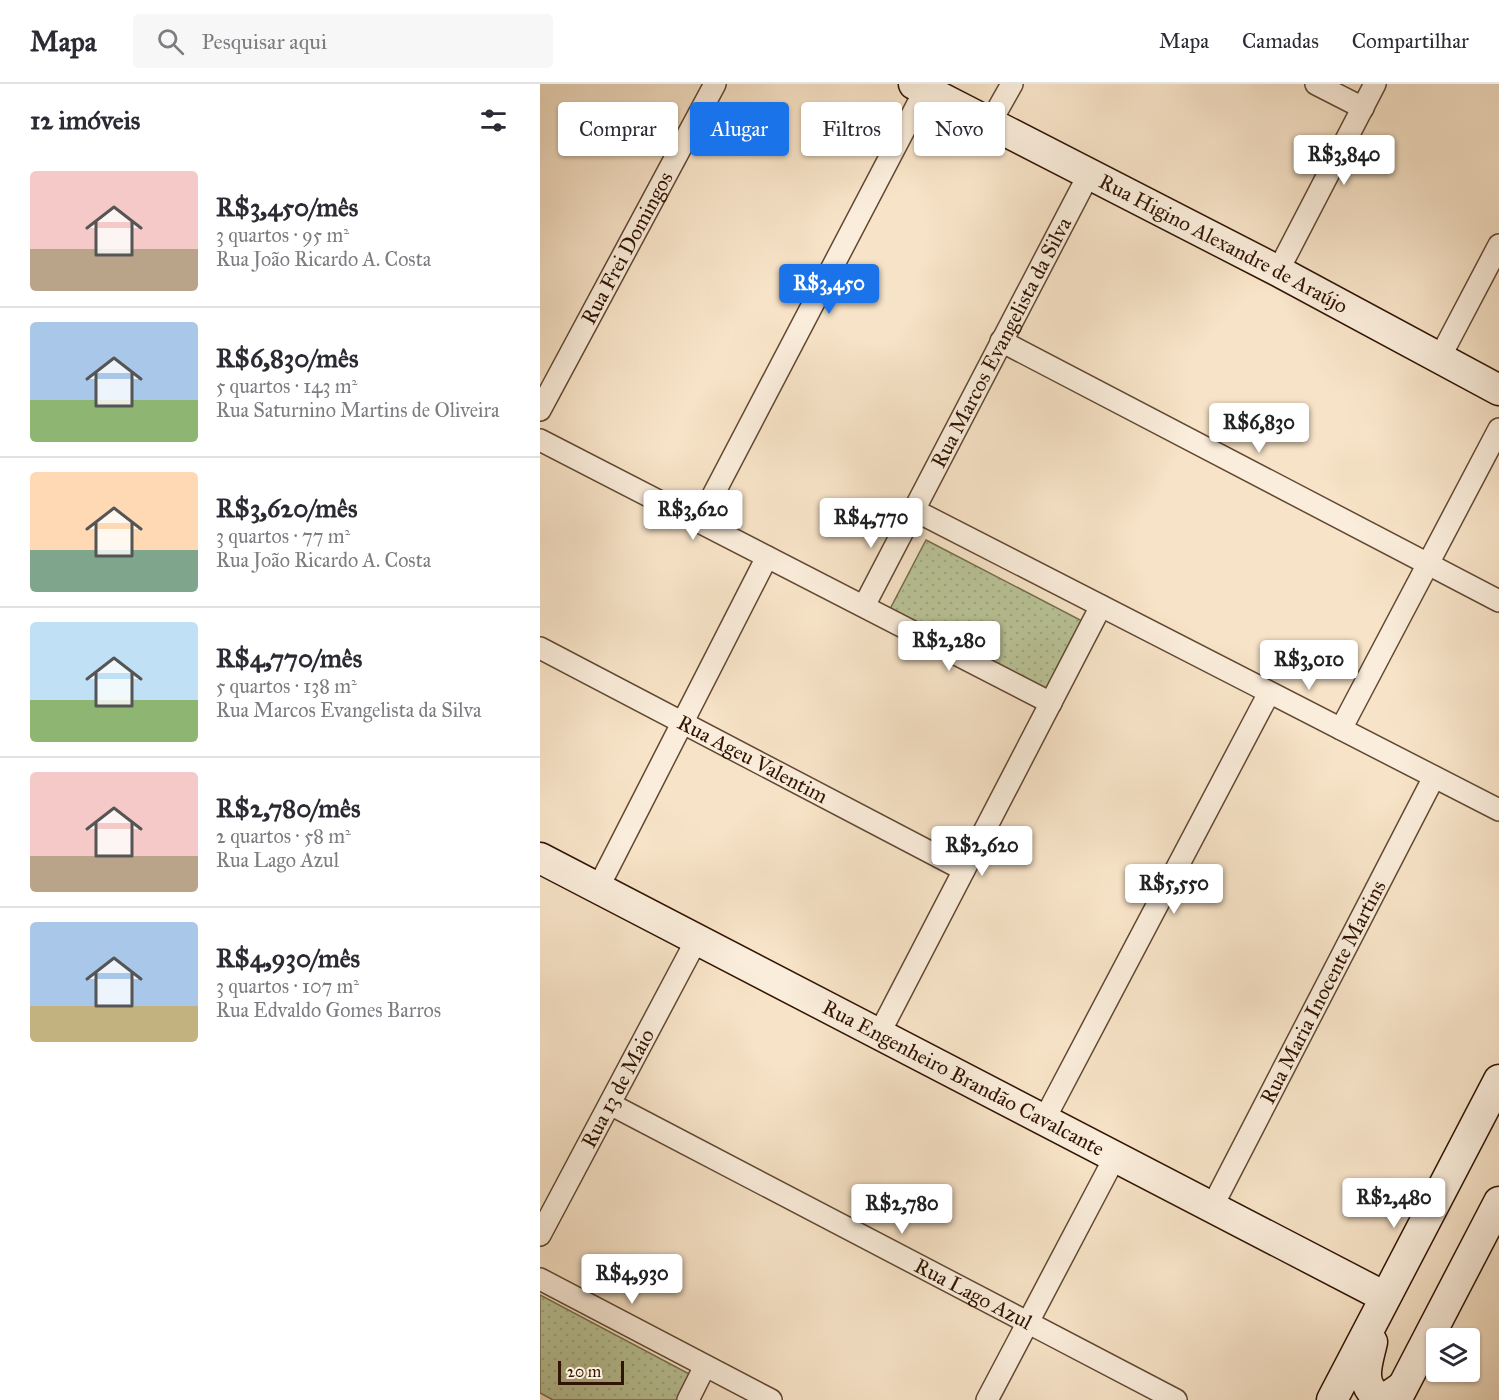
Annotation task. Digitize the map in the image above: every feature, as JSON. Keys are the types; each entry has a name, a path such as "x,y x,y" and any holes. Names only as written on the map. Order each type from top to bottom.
{"street":[{"name":"Rua Frei Domingos","path":"540,410 715,84"},
{"path":"1001,102 1011,84"},
{"path":"1316,84 1363,108"},
{"path":"1278,271 1375,84"},
{"path":"699,522 919,87"},
{"name":"Rua Higino Alexandre de Araújo","path":"919,87 949,102"},
{"name":"Rua Higino Alexandre de Araújo","path":"1005,131 1278,271 1499,390"},
{"name":"Rua Marcos Evangelista da Silva","path":"864,606 1089,174"},
{"path":"1439,359 1499,245"},
{"path":"1002,341 1499,601"},
{"path":"1341,729 1499,429"},
{"path":"540,440 1051,703"},
{"path":"914,510 1499,810"},
{"path":"598,888 767,557"},
{"path":"879,1034 1101,606"},
{"name":"Rua Ageu Valentim","path":"540,648 964,870"},
{"path":"1044,1120 1269,693"},
{"name":"Rua Maria Inocente Martins","path":"1212,1207 1434,777"},
{"name":"Rua Engenheiro Brandão Cavalcante","path":"540,858 1212,1207 1380,1307"},
{"name":"Rua 13 de Maio","path":"540,1235 697,939"},
{"path":"1332,1400 1499,1080"},
{"name":"Rua Lago Azul","path":"610,1104 1176,1400"},
{"path":"987,1400 1115,1157"},
{"path":"1380,1307 1365,1376 1367,1386 1378,1397 1386,1398 1399,1394 1499,1202"},
{"path":"540,1279 771,1400"},
{"path":"687,1400 705,1366"}],"green space":[{"path":"926,540 1086,623 1050,693 889,611"},
{"path":"540,1295 695,1377 682,1400 553,1400 540,1393"}]}
